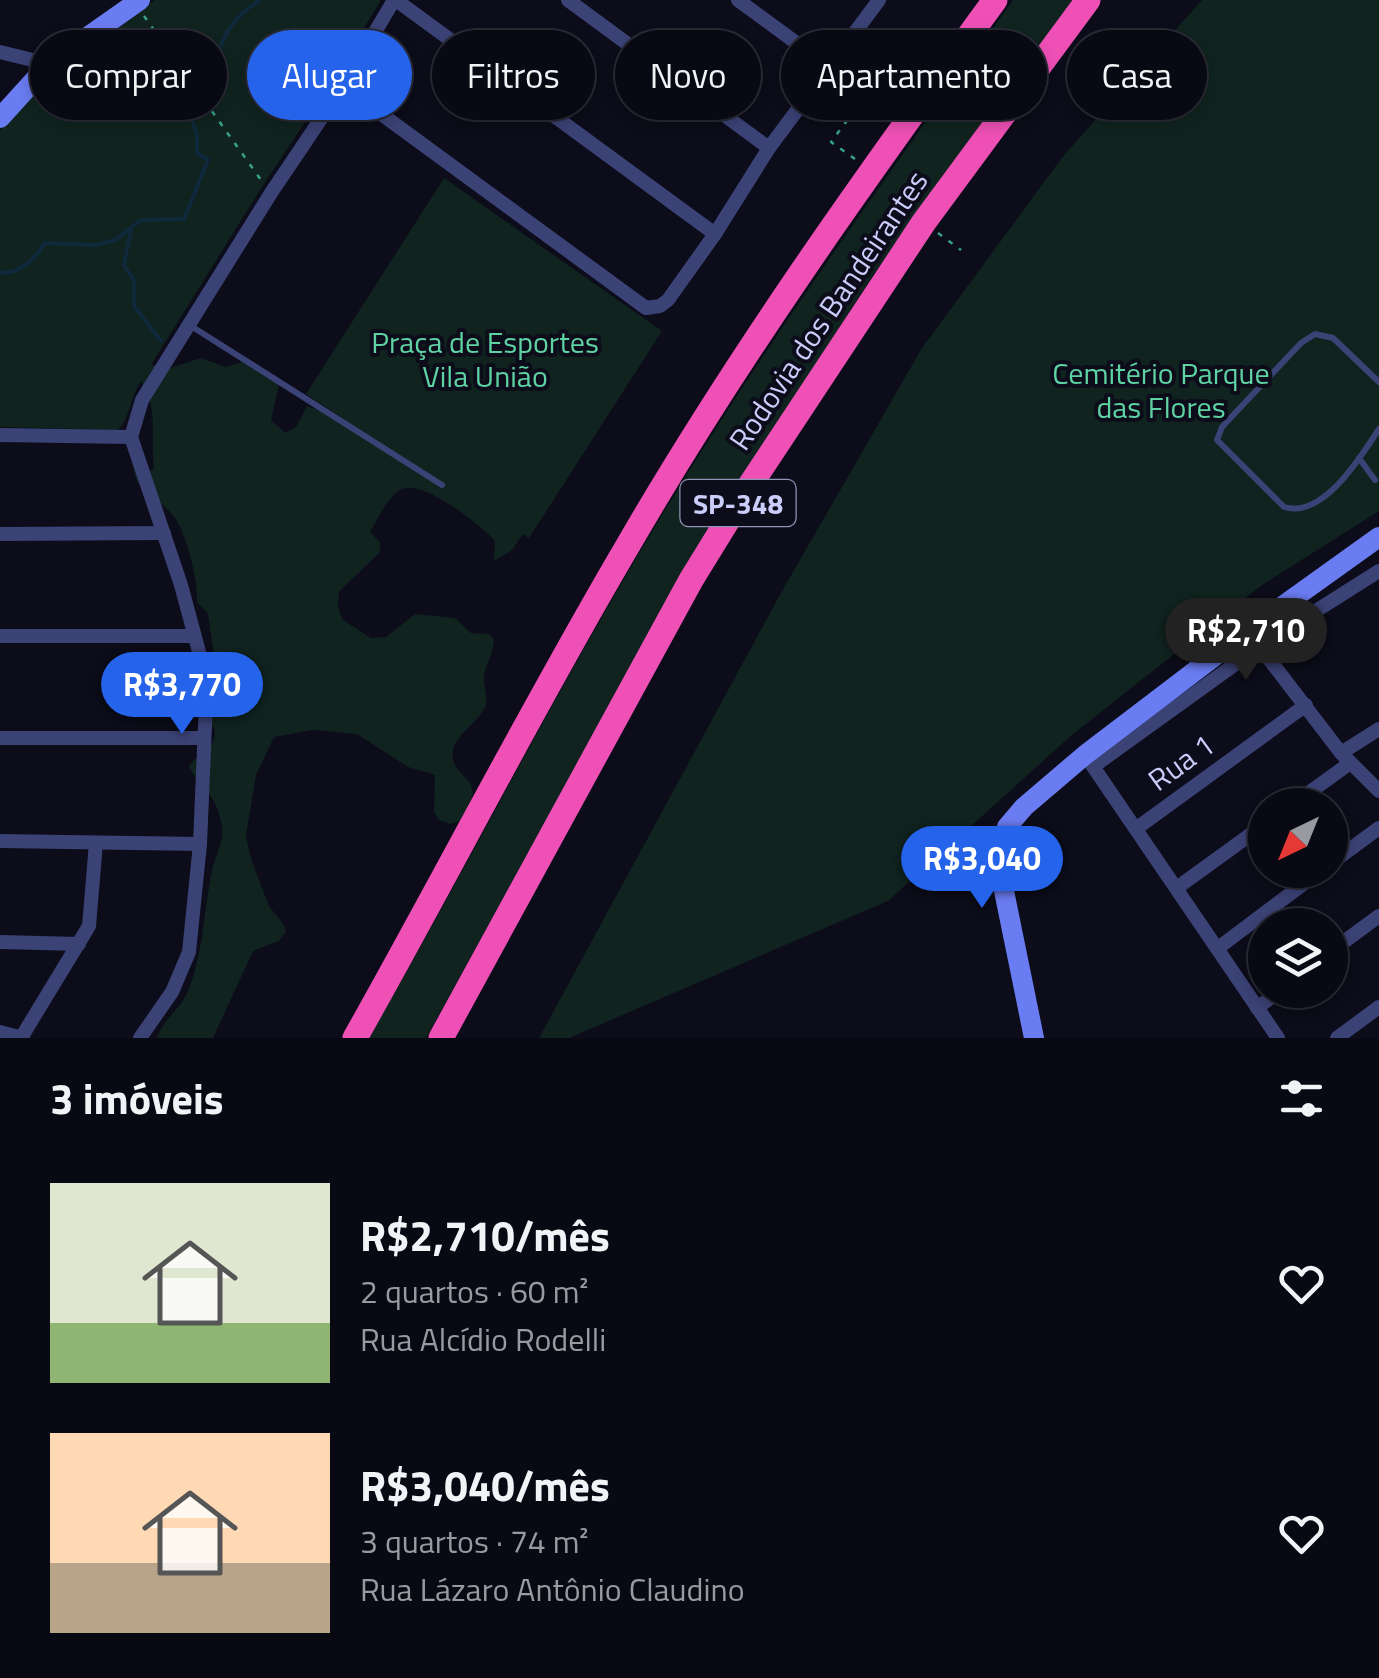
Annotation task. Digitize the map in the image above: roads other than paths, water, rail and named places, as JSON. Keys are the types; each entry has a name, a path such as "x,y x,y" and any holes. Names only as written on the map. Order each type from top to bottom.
{"highway":[{"name":"Rodovia dos Bandeirantes","path":"355,1038 628,544 870,171 995,0"},
{"name":"Rodovia dos Bandeirantes","path":"441,1038 691,580 739,502 924,222 1088,0"}],"main road":[{"path":"96,30 136,1"},
{"path":"0,118 30,85"},
{"path":"1034,1038 1003,886 1000,854 1006,827 1024,806 1254,638 1379,537"},
{"path":"1022,1038 1026,996"}],"street":[{"path":"377,30 395,0 715,234"},
{"path":"568,0 769,148"},
{"path":"738,0 781,31"},
{"path":"857,30 879,0"},
{"path":"0,52 30,59"},
{"path":"140,1038 172,992 189,952 200,844 206,702 202,663 132,438 142,400 320,120"},
{"path":"389,120 646,308 668,300 790,120"},
{"path":"0,435 132,438"},
{"path":"0,534 164,533"},
{"path":"1379,571 1254,638 1346,758 1379,791"},
{"path":"0,636 194,636"},
{"name":"Rua 1","path":"1137,828 1306,705"},
{"path":"1312,788 1379,729"},
{"path":"0,738 204,738"},
{"path":"1089,760 1248,994"},
{"path":"1348,851 1379,828"},
{"path":"1178,886 1248,836"},
{"path":"0,842 200,844"},
{"path":"0,1032 22,1038 89,926 96,844"},
{"path":"1218,948 1298,888"},
{"path":"1348,939 1379,916"},
{"path":"0,942 79,944"},
{"path":"1338,1038 1379,1007"},
{"path":"1257,1008 1278,1038"}],"lane":[{"path":"190,326 442,486"},
{"path":"1379,382 1333,338 1315,334 1300,343 1218,432 1221,448 1284,507 1297,511 1308,508 1342,480 1379,429"},
{"path":"1359,458 1375,480"}],"waterway":[{"path":"227,34 241,15 260,0"},
{"path":"0,273 26,264 45,243 95,245 115,240 141,220 184,219 208,160 197,153 192,120"},
{"path":"131,229 124,265 134,280 134,306 161,341"}],"park label":[{"name":"Praça de Esportes Vila União","path":"485,359"},
{"name":"Cemitério Parque das Flores","path":"1161,390"}]}
